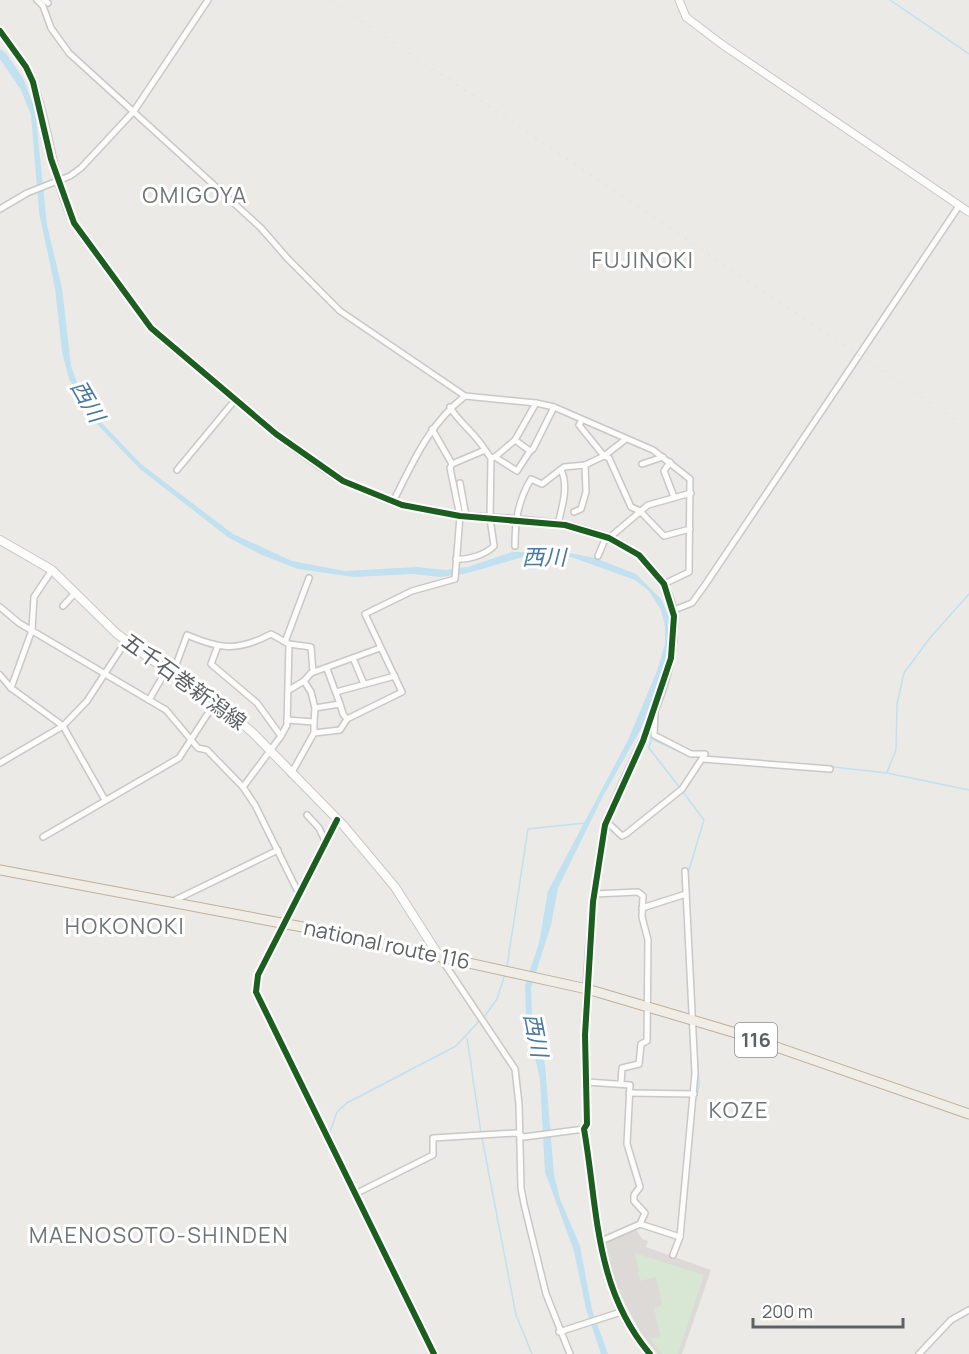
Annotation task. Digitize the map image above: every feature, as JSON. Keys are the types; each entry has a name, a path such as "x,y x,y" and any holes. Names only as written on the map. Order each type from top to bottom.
{"highway":[{"name":"national route 116","path":"0,870 284,924 587,988"},
{"name":"116","path":"587,988 693,1020 969,1114"}],"main road":[{"name":"五千石巻新潟線","path":"0,540 52,570 126,641 216,702 270,751 337,820 395,887 439,956"}],"street":[{"path":"36,0 43,6 51,28 67,51 261,228 288,259 340,311 465,396 554,407 663,457 690,479 689,572 664,584"},
{"path":"0,209 45,184 70,176 81,168 134,111 208,0"},
{"path":"679,0 686,17 720,43 899,162 969,212"},
{"path":"0,31 26,67 36,92 57,180 75,223 151,328 235,400 321,467 351,485 393,502 463,516 558,524 608,537 639,555 664,584 674,610 671,658 655,711 607,822 594,894 585,1035 587,1124 584,1129 599,1242 610,1288 621,1312 650,1354"},
{"path":"674,610 692,603 705,585 959,206"},
{"path":"393,502 432,429 450,407 465,396"},
{"path":"177,470 235,400"},
{"path":"456,561 473,557 494,546 490,518 493,457 515,440 536,403"},
{"path":"450,407 460,424 493,457 542,483 570,464 585,465 604,456 626,439"},
{"path":"517,471 554,407"},
{"path":"582,420 579,425 604,456 609,458 628,502 664,536 690,529"},
{"path":"432,429 452,464 450,468 463,516"},
{"path":"515,440 530,451"},
{"path":"452,464 485,450"},
{"path":"642,464 663,457"},
{"path":"670,462 664,471 674,497"},
{"path":"574,512 581,509 586,492 585,465"},
{"path":"558,524 564,498 564,476 561,470"},
{"path":"515,546 515,520 520,497 531,479"},
{"path":"314,733 340,730 347,719 402,692 364,614 412,591 454,579 463,516 460,483"},
{"path":"598,556 608,537 640,511 655,501 691,493"},
{"path":"11,688 32,630 34,597 52,570"},
{"path":"243,787 281,736 287,720 289,690 287,643 309,578"},
{"path":"63,606 75,593"},
{"path":"0,607 32,630 166,710 198,748 207,750 243,787 255,804 300,894"},
{"path":"149,700 170,671 187,635 217,648 257,642 271,634 287,643 312,646 313,672"},
{"path":"0,763 63,726 87,701 126,641"},
{"path":"217,648 211,664 257,703 281,736"},
{"path":"289,690 313,672 327,669 380,648"},
{"path":"353,658 364,684"},
{"path":"327,669 343,714 347,719"},
{"path":"0,675 11,688 63,726 105,800"},
{"path":"336,692 394,676"},
{"path":"291,774 314,733 315,708 311,692 304,681"},
{"path":"42,837 179,758 216,702"},
{"path":"315,708 340,704"},
{"path":"607,822 622,836 626,834 682,789 703,759 705,754 691,754 654,735 655,711"},
{"path":"287,720 314,722"},
{"path":"703,759 830,770"},
{"path":"307,815 319,828 326,843"},
{"path":"337,820 258,975 256,992 434,1354"},
{"path":"170,903 278,850"},
{"path":"673,1255 680,1237 694,1094 693,1020 685,871"},
{"path":"594,894 638,892 643,896 642,908 648,940 647,1041 641,1044 639,1064 622,1068 621,1083"},
{"path":"642,908 686,894"},
{"path":"439,956 513,1063 517,1078 521,1137 522,1196 546,1294 559,1332 570,1354"},
{"path":"587,1082 630,1085 627,1144 631,1164 640,1183 634,1201 645,1213 640,1224"},
{"path":"629,1093 694,1094"},
{"path":"355,1194 433,1155 433,1138 516,1133 521,1137 584,1129"},
{"path":"599,1242 640,1224 680,1237"},
{"path":"919,1354 951,1320 969,1310"},
{"path":"559,1332 587,1325 621,1312"}],"shaded area":[{"path":"635,1228 642,1239 648,1241 646,1247 711,1270 682,1354 658,1354 655,1351 641,1333 614,1284 603,1242"}],"green space":[{"path":"635,1253 704,1275 678,1354 662,1354 650,1339 660,1336 654,1308 662,1305 656,1277 640,1281"}],"water":[{"name":"西川","path":"0,49 5,52 23,78 35,109 47,225 62,288 71,366 82,396 99,420 141,464 233,534 292,561 345,571 416,567 446,570 468,567 512,552 565,552 595,558 636,574 661,599 670,619 670,639 666,660 642,727 603,796 558,888 551,925 531,988 532,1015 545,1065 554,1175 560,1199 580,1246 592,1310 608,1354 601,1354 586,1309 574,1251 545,1172 540,1079 526,1020 525,985 539,943 548,891 628,740 657,671 665,644 665,627 661,610 649,591 635,580 571,557 526,556 464,574 440,577 413,574 354,577 298,569 262,555 229,538 140,469 93,420 69,379 62,352 55,288 39,212 31,115 21,90 0,59"}],"waterway":[{"path":"890,0 969,54"},
{"path":"887,772 896,750 897,704 904,673 929,639 969,594"},
{"path":"645,736 687,755"},
{"path":"651,740 649,748 680,788"},
{"path":"737,759 789,763"},
{"path":"833,767 887,773 969,790"},
{"path":"683,792 704,820 688,873"},
{"path":"507,966 528,829 585,823"},
{"path":"484,1017 497,999 505,974"},
{"path":"329,1135 337,1112 347,1103 456,1046 480,1020"},
{"path":"467,1038 481,1133"},
{"path":"695,1103 699,1086 697,1051"},
{"path":"482,1138 516,1315 532,1354"},
{"path":"327,1142 431,1354"}],"railway":[{"path":"330,0 969,429"}],"cycle path":[{"path":"0,31 26,67 33,82 51,159 74,223 151,328 276,434 343,481 402,505 460,516 565,525 609,538 639,555 664,584 674,616 671,658 643,741 605,825 593,902 585,1035 587,1124 584,1129 601,1247 618,1302 632,1329 650,1354"},
{"path":"337,820 258,975 256,992 434,1354"}],"district":[{"name":"OMIGOYA","path":"195,195"},
{"name":"FUJINOKI","path":"643,260"},
{"name":"HOKONOKI","path":"125,926"},
{"name":"KOZE","path":"739,1110"},
{"name":"MAENOSOTO-SHINDEN","path":"159,1235"}]}
